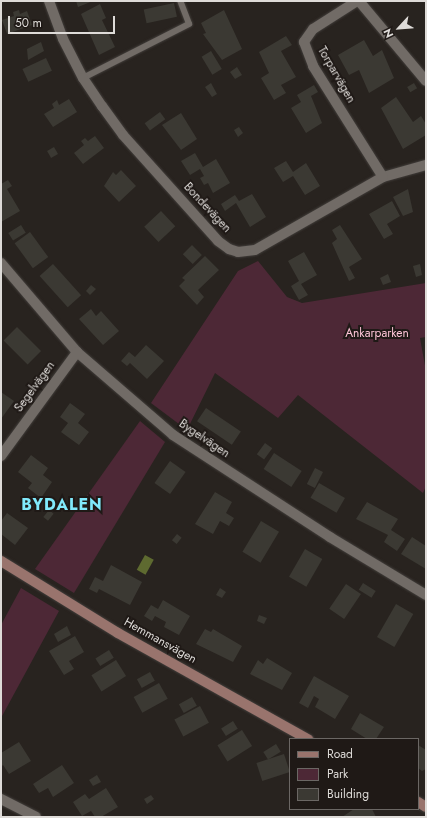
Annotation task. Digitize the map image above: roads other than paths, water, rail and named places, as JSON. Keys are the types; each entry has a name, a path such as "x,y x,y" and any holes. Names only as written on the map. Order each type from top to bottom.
{"street":[{"name":"Bondevägen","path":"49,1 63,39 83,78 123,136 218,241 238,252 247,252 269,243 383,177 426,165"},
{"path":"358,1 426,81"},
{"name":"Torparvägen","path":"358,1 313,30 304,42 313,66 383,177"},
{"name":"Bygelvägen","path":"1,263 77,352 173,435 330,537 426,595"},
{"name":"Segelvägen","path":"1,456 77,352"},
{"name":"Hemmansvägen","path":"1,561 118,633 306,738"},
{"path":"1,799 36,817"}],"lane":[{"path":"83,78 189,24 180,1"}],"district":[{"name":"BYDALEN","path":"62,505"}],"park label":[{"name":"Ankarparken","path":"377,334"}]}
